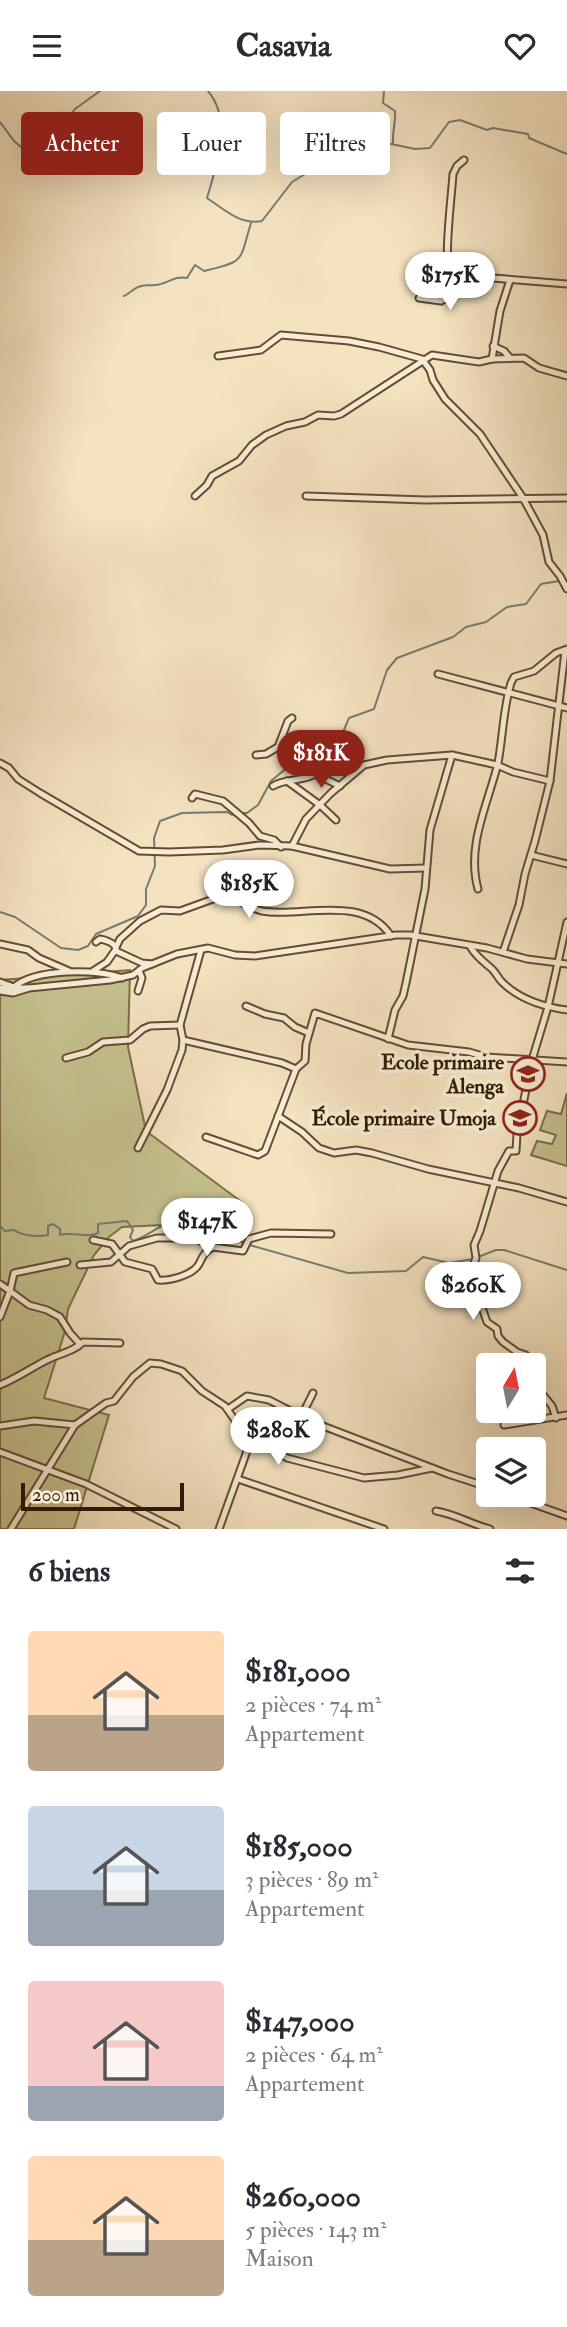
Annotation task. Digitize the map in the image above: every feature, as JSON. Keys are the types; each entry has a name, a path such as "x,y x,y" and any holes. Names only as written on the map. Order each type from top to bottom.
{"street":[{"path":"464,160 453,174 446,254 447,273 452,279 567,284"},
{"path":"419,298 444,300 448,296 452,279"},
{"path":"492,359 499,311 510,280"},
{"path":"218,356 261,350 281,335 349,341 422,359 444,399 480,434 523,498 543,535 549,562 567,589"},
{"path":"492,346 504,351 510,358"},
{"path":"195,496 207,485 212,475 239,461 252,445 265,435 318,415 341,414 432,355 479,362 524,358 539,368 567,376"},
{"path":"306,496 425,500 567,498"},
{"path":"478,889 475,850 497,765 508,694 514,677 534,671 556,653 566,650 550,781 519,905 503,952"},
{"path":"438,674 567,708"},
{"path":"256,755 266,754 278,747 288,721 292,718"},
{"path":"292,846 306,819 364,765 428,755 452,755 550,781"},
{"path":"388,1039 395,1010 404,992 425,888 434,812 452,755"},
{"path":"0,763 40,793 135,850 155,853 223,850 259,845 292,846 390,869 426,868"},
{"path":"273,786 286,781 307,779 315,774 340,786"},
{"path":"286,781 336,820"},
{"path":"192,798 195,794 222,801 250,823 260,836 274,840 281,847"},
{"path":"531,855 567,864"},
{"path":"91,972 107,962 120,939 140,921 162,911 180,911 227,894 262,911 330,909 357,913 381,925 391,936"},
{"path":"519,1353 503,1342 497,1329 487,1322 471,1271 475,1258 474,1245 503,1158 509,1151 516,1151 517,1134 533,1060 567,922"},
{"path":"0,982 29,988 122,978 177,954 213,948 235,955 255,956 391,936 415,936 527,959 567,964"},
{"path":"96,942 104,940 142,963 152,964"},
{"path":"0,944 28,950 39,958 72,972"},
{"path":"470,946 477,958 493,970 505,985 535,1002 567,1010"},
{"path":"138,1148 167,1090 182,1050 180,1025 201,950"},
{"path":"138,991 142,978 139,971"},
{"path":"0,990 44,975 72,972 104,972 122,978"},
{"path":"0,990 13,993 29,988"},
{"path":"246,1006 282,1018 309,1033"},
{"path":"206,1137 258,1155 265,1151 296,1069 305,1062 315,1013 408,1045 469,1052 476,1056 567,1062"},
{"path":"66,1058 88,1052 103,1042 130,1040 150,1026 180,1025"},
{"path":"183,1040 282,1063 296,1069"},
{"path":"278,1116 302,1132 319,1148 334,1153 356,1150 519,1188 567,1202"},
{"path":"80,1265 111,1262 129,1246 157,1238 194,1238 213,1247 243,1251 249,1239 271,1233 331,1234"},
{"path":"93,1240 112,1244 125,1262 152,1269 158,1280 182,1277 187,1271 198,1266 206,1250 213,1247"},
{"path":"0,1316 14,1273 67,1262"},
{"path":"0,1284 29,1304 60,1317 69,1333 80,1344"},
{"path":"0,1385 83,1342 120,1343"},
{"path":"11,1529 75,1425 106,1403 114,1401 133,1377 150,1363 183,1371 202,1391 228,1409 241,1429 287,1458 361,1477 398,1475 432,1468"},
{"path":"301,1417 313,1393"},
{"path":"228,1409 242,1398 258,1397 269,1400 301,1417 476,1483"},
{"path":"546,1398 556,1418"},
{"path":"503,1425 567,1415"},
{"path":"0,1426 34,1421 75,1425"},
{"path":"219,1529 252,1437"},
{"path":"0,1452 86,1484 176,1529"},
{"path":"238,1479 384,1529"},
{"path":"542,1507 567,1516"},
{"path":"436,1511 490,1529"}],"shaded area":[{"path":"130,970 128,1047 146,1131 243,1203 232,1234 205,1223 122,1227 109,1237 94,1255 68,1309 65,1331 44,1398 109,1415 74,1529 0,1529 0,980"},
{"path":"567,1093 567,1166 531,1155 537,1141 552,1144 556,1135 540,1130 547,1111 561,1114"}],"waterway":[{"path":"0,122 14,141 28,153 61,129 75,109 100,91"},
{"path":"208,91 220,116 221,143 207,198 233,216 247,221 262,221 292,182 315,168 349,161 382,142 415,149 430,148 449,122 460,120 487,130 493,128 528,134 529,138 567,154"},
{"path":"384,91 383,103 395,111 393,143"},
{"path":"124,296 140,286 159,285 178,278 187,278 195,265 204,271 235,261 242,252 251,223"},
{"path":"242,813 247,813 258,805 271,781 289,766 341,737 349,718 374,709 387,670 397,658 453,637 466,627 486,622 507,607 526,604 541,584 559,581"},
{"path":"0,912 15,917 61,948 78,950 88,946 96,934 138,916 146,905 146,889 155,866 154,838 160,821 182,813 236,814"},
{"path":"0,1226 5,1231 14,1230 26,1235 40,1236 48,1235 48,1226 53,1224 60,1229 60,1235 89,1235 98,1233 98,1224 127,1221 133,1230 130,1237 133,1241 183,1217 201,1220 246,1244 348,1273 406,1271 423,1257 449,1263 473,1259"},
{"path":"478,1257 504,1250 567,1270"}],"place":[{"name":"Ecole primaire Alenga","path":"528,1074"},
{"name":"École primaire Umoja","path":"520,1118"}]}
